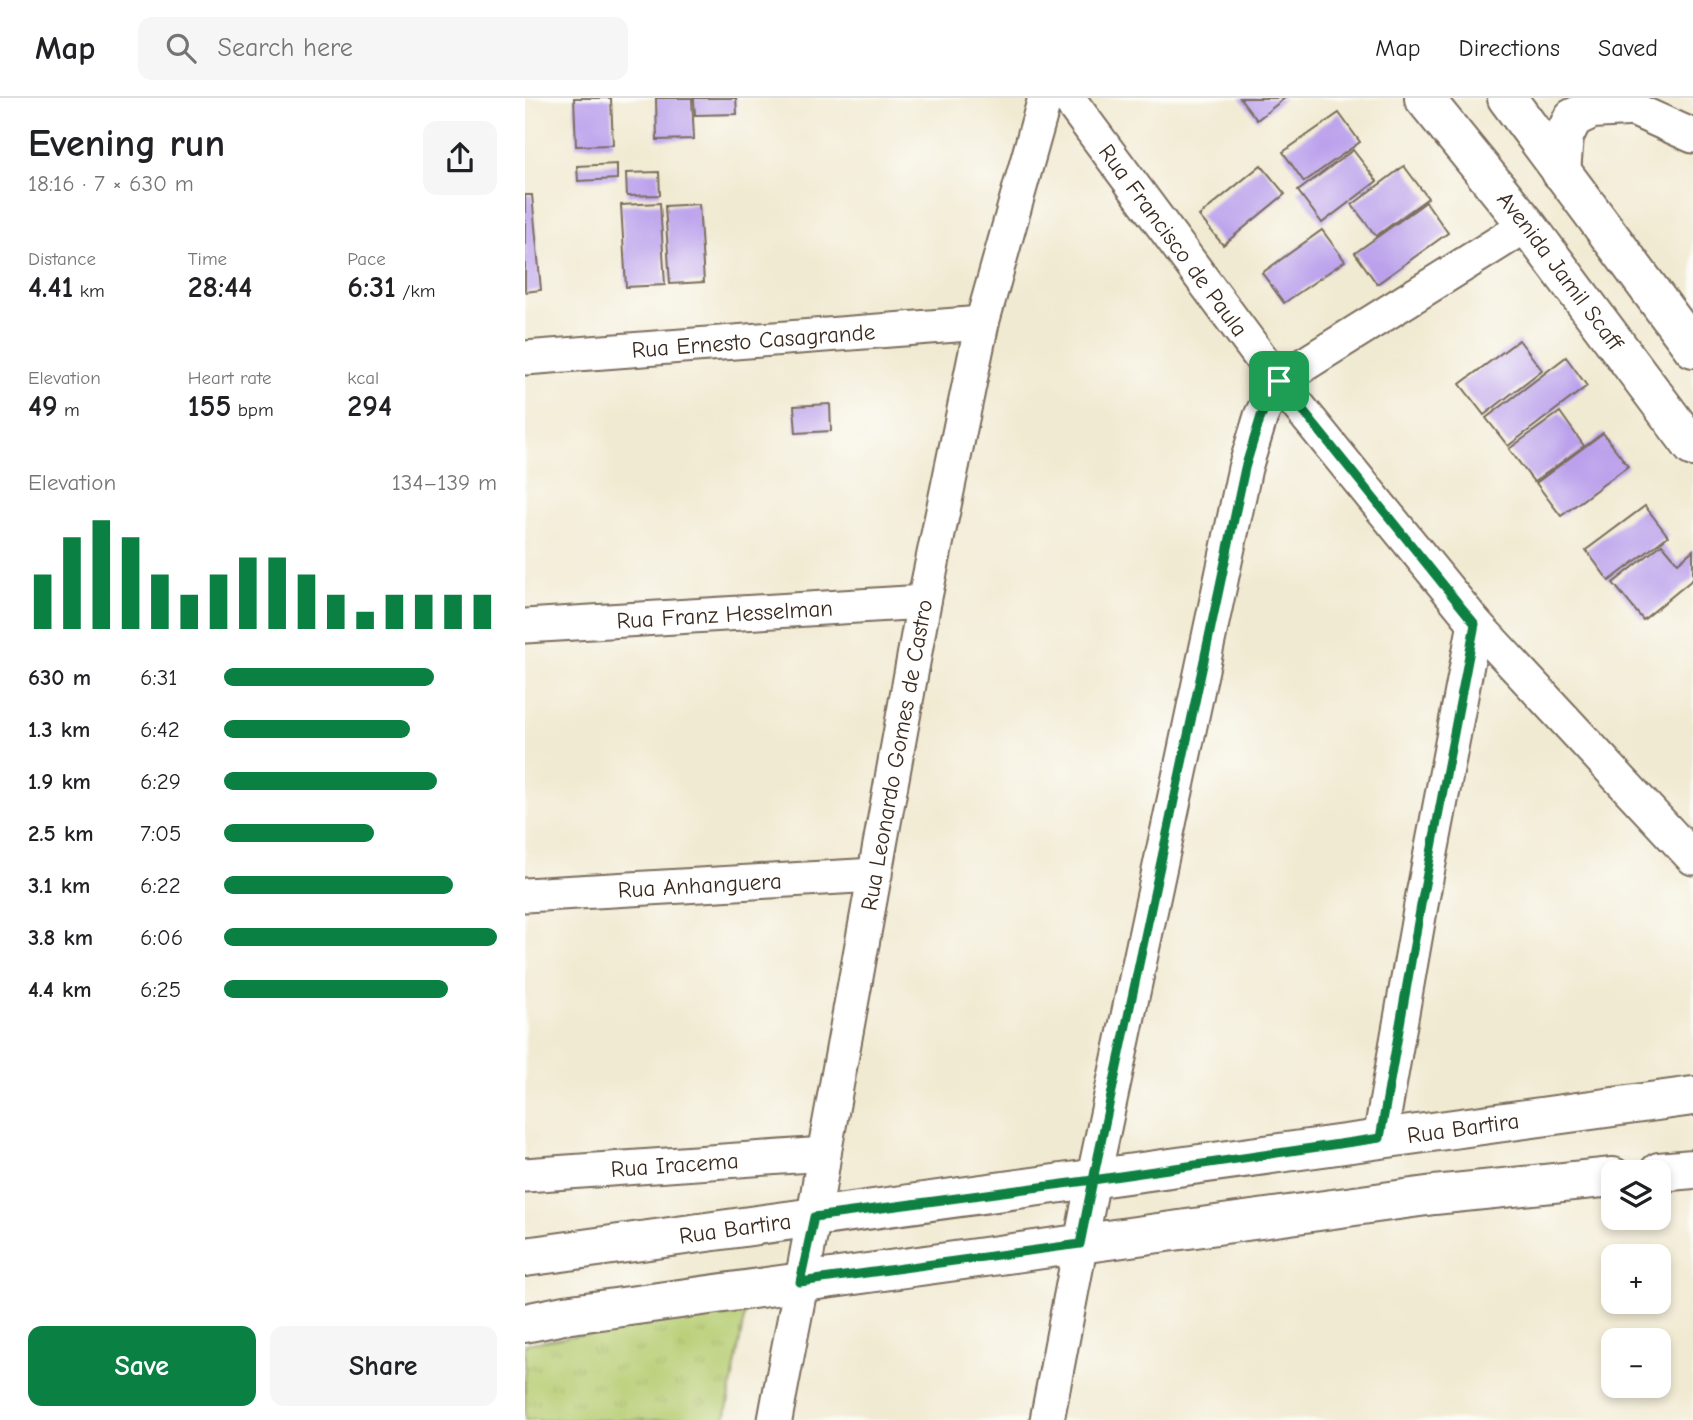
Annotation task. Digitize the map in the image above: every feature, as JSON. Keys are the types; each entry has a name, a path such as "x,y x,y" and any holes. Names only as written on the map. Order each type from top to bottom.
{"street":[{"name":"Rua Leonardo Gomes de Castro","path":"775,1420 924,602 982,323 1045,98"},
{"name":"Rua Francisco de Paula","path":"1068,98 1279,381 1475,624 1693,858"},
{"name":"Avenida Jamil Scaff","path":"1424,98 1527,225 1693,447"},
{"path":"1507,98 1693,348"},
{"path":"1561,172 1564,136 1573,118 1592,109 1618,102 1693,136"},
{"path":"1047,1420 1093,1180 1245,468 1261,416 1279,381 1527,225"},
{"name":"Rua Ernesto Casagrande","path":"525,358 982,323"},
{"name":"Rua Franz Hesselman","path":"525,626 924,602"},
{"path":"1380,1138 1475,624"},
{"name":"Rua Anhanguera","path":"525,895 875,875"},
{"name":"Rua Bartira","path":"525,1257 1693,1096"},
{"name":"Rua Iracema","path":"525,1175 824,1154"},
{"path":"1671,1171 1693,1169"},
{"path":"525,1323 564,1315 1434,1195 1601,1178"}],"green space":[{"path":"746,1308 725,1420 525,1420 525,1344"}],"building":[{"path":"574,98 611,98 613,145 576,146"},
{"path":"656,98 692,98 694,139 657,140"},
{"path":"694,98 736,98 737,114 695,115"},
{"path":"1240,98 1285,98 1257,120"},
{"path":"1339,113 1360,142 1304,182 1283,152"},
{"path":"1353,150 1377,181 1322,223 1298,191"},
{"path":"617,164 617,179 578,181 577,166"},
{"path":"1261,165 1285,194 1223,245 1199,216"},
{"path":"1404,166 1428,198 1376,236 1352,205"},
{"path":"659,172 660,195 627,196 626,173"},
{"path":"525,195 532,195 541,290 525,292"},
{"path":"1426,202 1448,233 1377,284 1355,253"},
{"path":"660,203 665,285 626,287 621,205"},
{"path":"699,204 704,282 670,284 665,206"},
{"path":"1322,230 1345,261 1284,303 1262,273"},
{"path":"1519,340 1542,370 1484,415 1460,384"},
{"path":"1566,357 1587,386 1508,446 1486,418"},
{"path":"830,404 831,431 796,433 794,406"},
{"path":"1560,412 1584,446 1534,482 1509,449"},
{"path":"1603,433 1628,466 1561,516 1536,483"},
{"path":"1645,506 1668,536 1609,581 1586,550"},
{"path":"1662,544 1678,563 1693,550 1693,579 1643,620 1613,583"}],"route":[{"path":"1279,381 1261,416 1245,468 1093,1180 814,1217 800,1282 1080,1244 1093,1180 1380,1138 1475,624 1279,381"}]}
